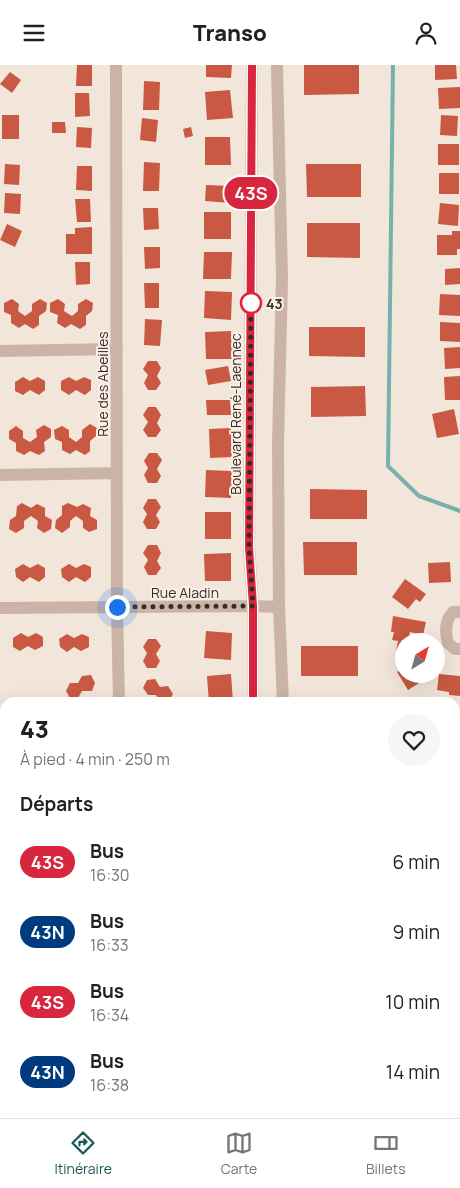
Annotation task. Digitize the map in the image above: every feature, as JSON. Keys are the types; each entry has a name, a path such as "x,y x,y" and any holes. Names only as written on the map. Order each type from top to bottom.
{"street":[{"name":"Rue des Abeilles","path":"116,65 119,697"},
{"name":"Boulevard René-Laennec","path":"252,65 249,547 253,606 253,697"},
{"path":"277,65 282,279 278,442 279,607 283,697"},
{"path":"0,351 117,349"},
{"path":"0,475 117,473"},
{"name":"Rue Aladin","path":"0,608 279,607"},
{"path":"460,612 453,612 448,617 446,634 448,643 455,649 460,649"}],"building":[{"path":"77,65 92,65 92,86 76,86"},
{"path":"206,65 232,65 231,78 206,77"},
{"path":"304,65 359,65 359,94 304,95"},
{"path":"435,65 456,65 457,79 435,80"},
{"path":"10,72 21,80 12,93 0,84"},
{"path":"144,81 160,82 159,110 143,110"},
{"path":"460,87 460,108 439,109 438,88"},
{"path":"230,90 233,118 207,120 205,92"},
{"path":"75,93 89,93 90,116 75,117"},
{"path":"2,115 19,115 19,139 2,139"},
{"path":"441,115 458,116 457,136 440,135"},
{"path":"142,118 158,120 156,142 140,140"},
{"path":"52,122 65,122 66,133 52,133"},
{"path":"77,127 92,128 91,148 76,147"},
{"path":"191,127 193,136 185,138 183,129"},
{"path":"205,137 230,137 231,165 205,165"},
{"path":"438,144 459,144 459,165 438,165"},
{"path":"144,162 160,163 159,191 143,191"},
{"path":"5,164 20,165 19,185 4,184"},
{"path":"306,164 361,164 361,197 307,197"},
{"path":"77,166 92,166 92,191 76,190"},
{"path":"439,173 459,173 459,194 439,194"},
{"path":"206,185 231,186 230,203 205,201"},
{"path":"5,193 21,194 20,214 4,213"},
{"path":"75,199 90,199 91,222 77,222"},
{"path":"440,203 459,205 458,226 438,224"},
{"path":"143,208 158,208 159,229 144,230"},
{"path":"204,212 231,212 231,239 204,239"},
{"path":"307,223 360,223 360,258 307,257"},
{"path":"7,224 22,231 15,247 0,240"},
{"path":"92,227 92,254 66,254 66,234 75,234 75,228"},
{"path":"452,231 460,231 460,249 457,249 457,255 437,255 437,235 452,235"},
{"path":"144,247 160,247 160,268 145,269"},
{"path":"204,252 232,252 231,279 203,279"},
{"path":"75,262 90,262 90,284 76,285"},
{"path":"460,268 460,284 445,285 445,269"},
{"path":"144,283 159,283 159,308 145,308"},
{"path":"205,291 232,292 231,320 204,318"},
{"path":"440,294 460,295 460,316 439,315"},
{"path":"12,299 19,304 18,311 25,316 32,311 32,304 40,299 47,303 46,311 39,316 39,325 33,329 25,324 19,328 11,323 11,315 4,312 4,303"},
{"path":"58,299 65,304 64,311 72,316 78,311 78,304 86,299 93,303 92,311 86,316 86,325 80,329 71,324 65,328 57,323 58,315 50,312 50,303"},
{"path":"145,319 162,320 160,346 144,345"},
{"path":"440,322 460,323 460,342 440,341"},
{"path":"309,327 365,327 365,357 309,356"},
{"path":"231,331 232,359 206,359 205,332"},
{"path":"460,347 460,368 445,369 444,348"},
{"path":"148,361 157,361 161,368 157,376 161,383 156,390 148,390 144,383 148,375 143,369"},
{"path":"228,366 231,381 208,385 205,370"},
{"path":"460,376 460,400 445,400 444,377"},
{"path":"23,377 30,381 38,377 45,381 45,390 39,395 30,390 23,395 15,391 15,382"},
{"path":"69,377 76,381 84,377 91,380 91,390 85,395 76,390 69,395 61,390 61,381"},
{"path":"365,386 366,416 311,417 311,387"},
{"path":"206,400 230,400 231,415 207,415"},
{"path":"148,407 156,407 161,415 157,423 161,430 156,437 148,437 143,430 148,422 143,415"},
{"path":"454,409 459,434 437,438 432,414"},
{"path":"90,424 97,428 96,436 90,441 90,451 85,455 76,450 70,454 62,450 62,442 55,439 54,430 62,426 69,430 69,437 76,442 82,437 82,430"},
{"path":"44,425 51,429 51,437 44,442 45,451 39,455 30,451 24,455 16,451 16,443 9,439 9,431 16,426 23,431 23,438 30,442 37,437 36,430"},
{"path":"231,428 232,457 210,458 209,429"},
{"path":"149,453 157,453 162,460 157,469 161,476 157,483 148,483 144,475 148,468 144,461"},
{"path":"206,470 232,471 231,498 205,497"},
{"path":"310,489 367,490 367,519 310,519"},
{"path":"148,499 156,499 161,507 156,515 160,522 156,529 147,529 143,522 147,514 143,508"},
{"path":"22,503 31,508 37,504 45,508 45,516 52,520 51,529 44,533 37,528 38,521 31,516 24,521 24,528 16,533 9,529 10,520 16,516 17,506"},
{"path":"68,503 77,507 83,504 91,508 90,516 97,520 97,529 89,532 83,528 83,521 76,516 70,521 70,527 62,533 55,528 56,520 62,515 62,506"},
{"path":"205,512 231,512 231,539 205,539"},
{"path":"303,542 357,542 357,575 304,575"},
{"path":"148,545 157,545 161,553 157,561 161,568 156,575 148,575 144,567 148,560 143,553"},
{"path":"231,553 231,581 205,581 204,554"},
{"path":"450,562 451,582 429,583 428,563"},
{"path":"23,564 30,568 38,564 45,568 45,577 39,582 30,577 23,582 16,577 15,569"},
{"path":"69,564 76,568 84,564 91,567 91,577 85,582 76,577 69,582 62,577 61,569"},
{"path":"405,579 426,594 420,602 416,599 408,609 392,597"},
{"path":"393,616 426,622 423,633 395,633 395,640 392,640 394,632 391,632"},
{"path":"206,631 232,633 231,660 204,658"},
{"path":"21,633 28,637 36,633 43,637 43,646 35,650 28,646 20,651 13,647 13,638"},
{"path":"67,634 74,638 82,634 89,637 89,647 81,651 74,647 67,652 60,647 59,639"},
{"path":"148,639 156,639 161,646 156,654 160,661 156,668 147,668 143,661 147,653 143,647"},
{"path":"301,646 358,646 358,676 301,676"},
{"path":"231,674 233,697 209,697 207,676"},
{"path":"91,675 95,683 92,691 82,691 79,697 69,697 66,691 70,683 78,683 82,676"},
{"path":"445,675 460,676 460,696 449,695 449,692 437,690 438,683 445,683"},
{"path":"155,679 160,687 168,686 173,694 171,697 148,695 143,688 147,680"},
{"path":"404,683 419,683 408,690"}],"waterway":[{"path":"393,65 388,466 419,496 460,511"}],"bus line":[{"name":"43S","path":"252,65 249,547 253,606 253,697"}],"place":[{"name":"43","path":"251,303"}],"route":[{"path":"117,607 253,606 249,547 251,303"}]}
